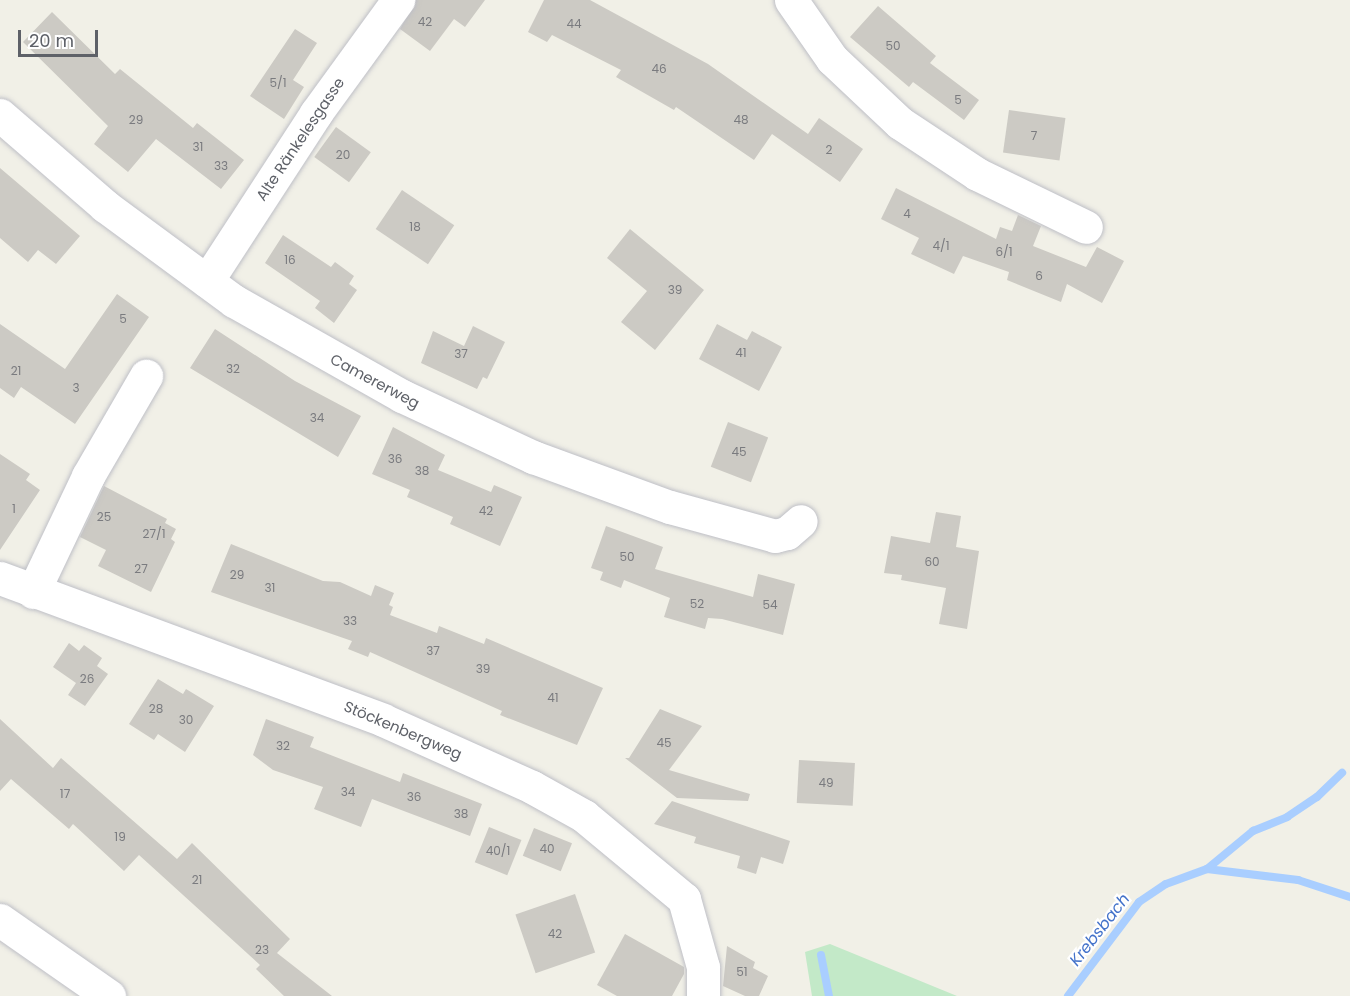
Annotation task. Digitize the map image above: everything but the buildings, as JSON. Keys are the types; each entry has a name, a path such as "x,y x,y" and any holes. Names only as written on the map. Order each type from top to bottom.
{"street":[{"name":"Alte Ränkelesgasse","path":"207,281 316,113 398,0"},
{"path":"791,0 813,36 848,77 916,135 977,174 1086,227"},
{"name":"Camererweg","path":"0,116 105,206 207,281 303,342 402,396 571,472 758,533 783,535 801,521"},
{"path":"33,592 88,476 146,376"},
{"name":"Stöckenbergweg","path":"0,578 383,720 531,787 584,816 684,899 703,967 703,996"},
{"path":"0,920 109,996"}],"green space":[{"path":"830,944 957,996 812,996 805,952"}],"waterway":[{"name":"Krebsbach","path":"1068,996 1139,902 1166,884 1207,869 1253,831 1287,817 1317,797 1342,773"},
{"path":"1207,869 1298,880 1350,897"},
{"path":"821,955 829,996"}]}
